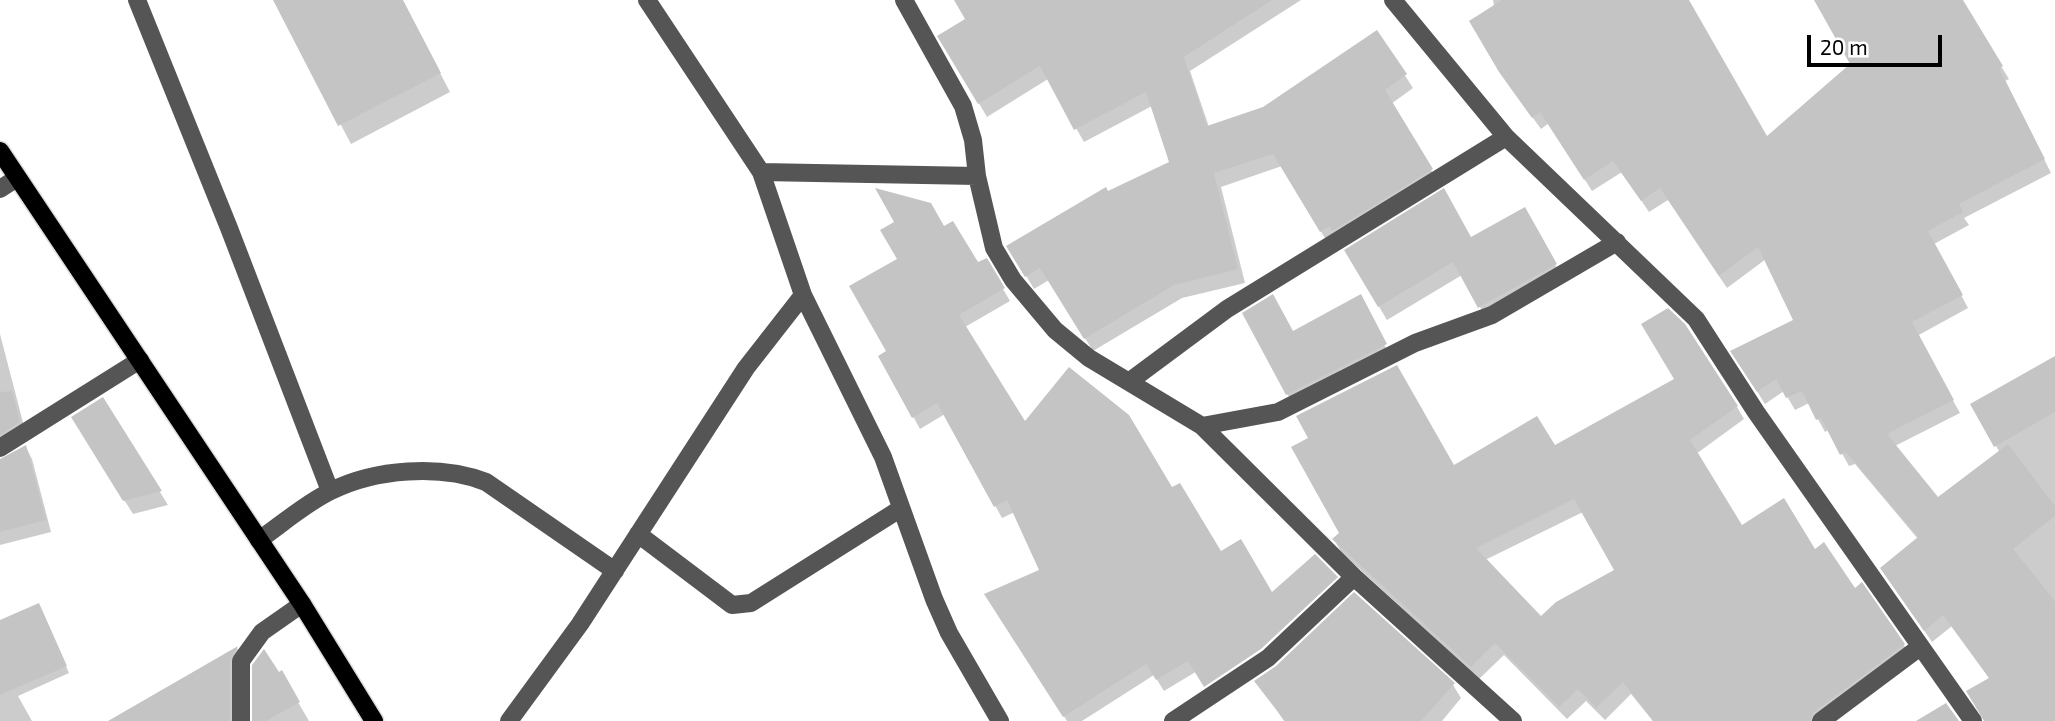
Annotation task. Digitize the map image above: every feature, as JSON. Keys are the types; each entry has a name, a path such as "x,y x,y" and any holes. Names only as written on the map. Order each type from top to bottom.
{"main road":[{"path":"0,151 302,604 374,721"}],"street":[{"path":"136,0 229,228 330,491"},
{"path":"647,0 761,172 803,295 883,457 900,509 949,633 1000,721"},
{"path":"904,0 963,106 973,140 977,176 994,248 1013,280 1055,330 1089,358 1202,426 1354,577 1513,721"},
{"path":"1393,0 1506,137 1696,318 1756,412 1973,721"},
{"path":"1130,381 1227,309 1506,137"},
{"path":"761,172 977,176"},
{"path":"0,188 18,178"},
{"path":"1202,426 1278,412 1415,343 1492,315 1617,242"},
{"path":"509,721 551,668 746,368 803,295"},
{"path":"0,448 139,360"},
{"path":"259,540 330,491 358,480 400,473 465,474 486,482 615,571"},
{"path":"638,534 732,605 740,606 751,603 900,509"},
{"path":"1172,721 1268,658 1354,577"},
{"path":"241,721 241,661 262,632 302,604"},
{"path":"1821,721 1920,647"}],"building":[{"path":"273,0 403,0 441,73 338,126"},
{"path":"954,0 1272,0 1184,57 1207,126 1263,107 1377,30 1407,74 1385,90 1433,169 1332,231 1330,226 1320,232 1273,154 1214,173 1238,269 1174,285 1084,339 1040,268 1025,277 1006,246 1106,187 1108,191 1169,162 1146,92 1074,130 1040,66 978,104 937,36 965,19"},
{"path":"1502,0 1689,0 1767,136 1850,64 1814,0 1963,0 2003,66 1999,68 2045,159 1959,204 1963,212 1928,231 1963,295 1912,322 1954,400 1887,434 1938,497 2008,444 2055,506 2055,516 2013,549 2055,601 2055,721 1984,721 1966,691 1989,678 1943,615 1924,631 1880,568 1918,537 1846,452 1840,455 1821,418 1816,420 1802,391 1786,398 1776,379 1757,392 1730,351 1793,320 1758,247 1719,276 1660,188 1641,201 1613,161 1584,180 1540,112 1532,118 1499,72 1469,21"},
{"path":"875,188 931,203 944,226 953,221 978,262 987,258 1005,288 959,315 1025,421 1069,367 1129,415 1172,487 1180,483 1221,551 1241,539 1272,592 1315,554 1338,577 1261,649 1204,687 1188,661 1156,680 1146,664 1063,717 984,594 1039,570 1007,500 994,507 937,403 912,418 878,356 886,351 849,286 897,259 880,230 894,222"},
{"path":"1444,188 1471,237 1525,207 1557,264 1478,308 1453,262 1378,307 1344,250"},
{"path":"1273,294 1293,331 1361,294 1387,344 1286,395 1242,313"},
{"path":"1668,308 1685,324 1738,406 1690,440 1742,525 1784,498 1815,549 1824,542 1855,588 1862,582 1905,644 1814,712 1810,721 1653,721 1623,682 1596,708 1578,689 1559,707 1495,643 1471,667 1332,539 1339,533 1291,447 1308,438 1296,416 1397,365 1454,465 1537,416 1555,445 1674,379 1641,324","holes":["1574,499 1614,570 1556,602 1541,616 1476,548"]},
{"path":"2055,356 2055,412 1994,447 1970,404"},
{"path":"12,391 20,422 0,435 0,392"},
{"path":"103,397 162,491 123,501 71,417"},
{"path":"26,445 46,520 0,532 0,459"},
{"path":"1354,592 1455,683 1421,721 1285,721 1254,681 1276,666"},
{"path":"39,603 67,666 0,695 0,620"},
{"path":"238,646 230,661 230,721 108,721"},
{"path":"264,649 279,672 282,670 300,702 266,721 252,721 252,665"},
{"path":"1946,703 1959,721 1916,721"}]}
